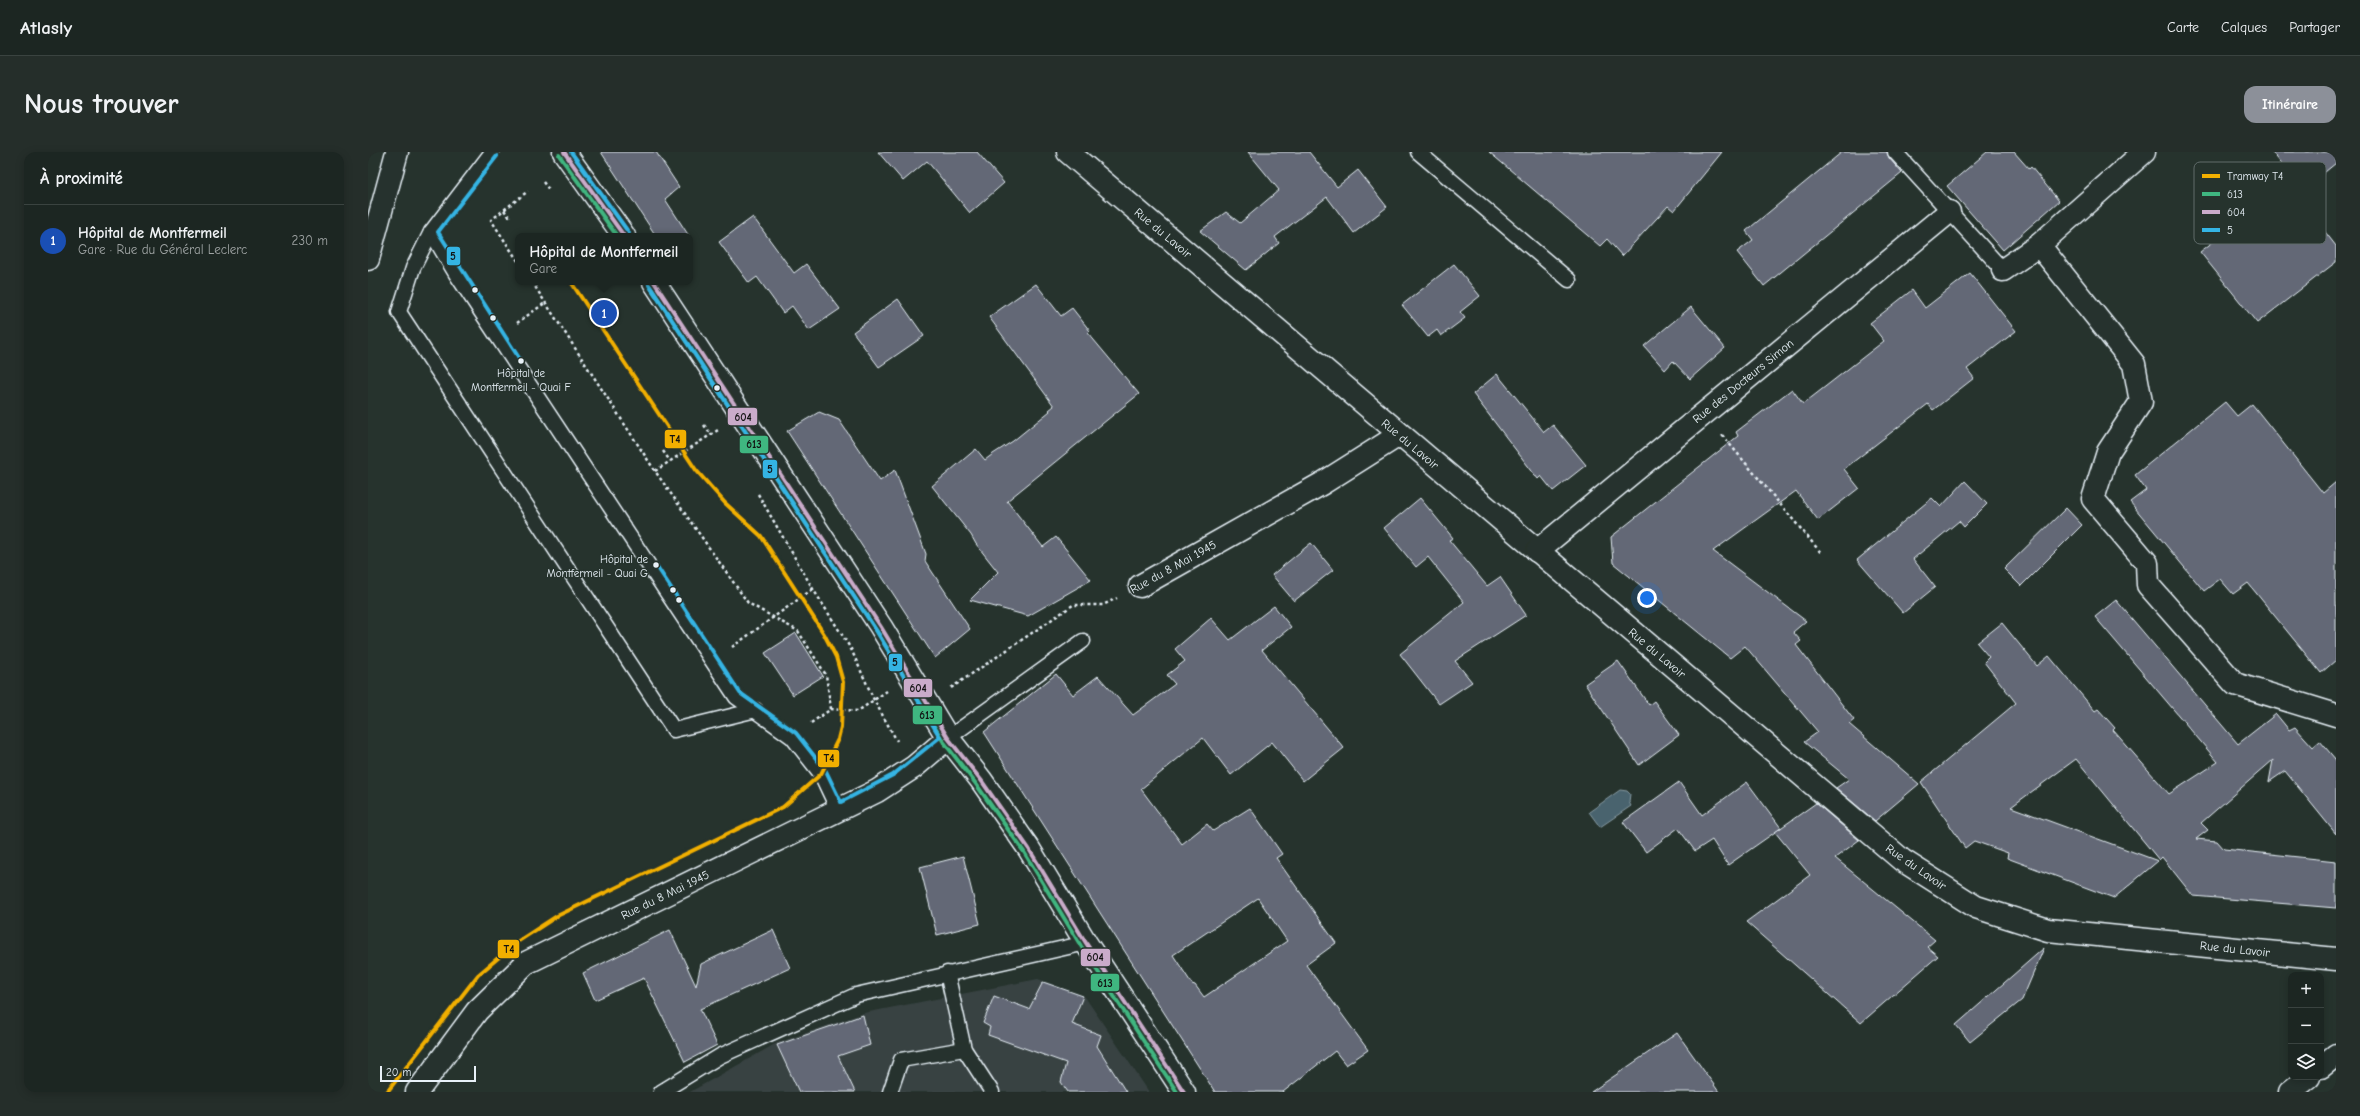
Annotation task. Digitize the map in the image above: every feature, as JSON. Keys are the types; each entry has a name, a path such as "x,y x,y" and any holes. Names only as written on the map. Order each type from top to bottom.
{"street":[{"path":"368,259 397,152"},
{"path":"564,152 622,233"},
{"name":"Rue du Lavoir","path":"1068,152 1399,435 1902,860 1976,907 2048,930 2336,959"},
{"path":"2003,270 2039,245 2144,152"},
{"name":"Rue des Docteurs Simon","path":"1537,551 1949,212"},
{"path":"2039,245 2134,364 2141,402 2108,452 2093,499 2147,563 2148,585 2235,684 2336,715"},
{"path":"656,285 880,627 948,738 981,780 1029,849 1086,943 1184,1092"},
{"name":"Rue du 8 Mai 1945","path":"1140,586 1323,483 1399,435"},
{"name":"Rue du 8 Mai 1945","path":"417,1092 477,1011 526,963 896,780 948,738"},
{"path":"2324,1065 2336,1055"},
{"path":"2290,1092 2305,1080"}],"lane":[{"path":"492,152 431,232 413,268 399,312 674,730 756,710"},
{"path":"1418,152 1569,280"},
{"path":"1895,152 2003,270"},
{"path":"431,232 456,274 736,697 792,737 821,774 838,810"},
{"path":"948,738 1083,641"},
{"path":"662,1092 720,1056 856,995 947,973 1086,943"},
{"path":"947,973 964,1050 992,1092"},
{"path":"890,1092 901,1060 964,1050"}],"path":[{"path":"543,182 550,191"},
{"path":"515,256 491,220 528,191"},
{"path":"504,210 511,219"},
{"path":"534,285 654,471 748,603 771,618 798,631 826,675 831,709"},
{"path":"1704,413 1822,554"},
{"path":"654,471 721,429 716,422"},
{"path":"704,425 711,435"},
{"path":"663,450 670,461"},
{"path":"755,489 813,589 851,649 874,700 897,741"},
{"name":"Rue du 8 Mai 1945","path":"947,691 1073,606 1103,605 1140,586"},
{"path":"712,661 813,589"},
{"path":"807,726 831,709 858,711 889,689"}],"shaded area":[{"path":"1038,979 1085,997 1149,1092 690,1092 777,1043 864,1013"}],"water":[{"path":"1620,790 1627,791 1630,794 1629,802 1631,806 1600,827 1589,812"}],"building":[{"path":"601,152 656,152 679,187 665,199 687,233 654,233"},
{"path":"878,152 977,152 1004,183 970,213 927,161 903,181"},
{"path":"1248,152 1309,152 1337,187 1358,170 1387,207 1354,233 1327,197 1275,237 1279,243 1246,270 1200,231 1226,212 1240,223 1279,190"},
{"path":"1489,152 1722,152 1674,211 1668,206 1622,256 1607,239 1600,246"},
{"path":"1842,152 1887,152 1889,158 1902,173 1764,286 1737,252 1753,240 1746,231"},
{"path":"1987,152 2014,152 2029,169 2031,167 2059,201 2003,250 1947,186"},
{"path":"2272,152 2336,152 2336,163 2326,171 2326,162 2280,162"},
{"path":"753,217 794,273 806,264 840,309 809,330 792,306 783,313 757,277 749,283 719,242"},
{"path":"2326,233 2336,246 2336,262 2257,323 2200,252 2210,244 2326,244"},
{"path":"1454,264 1480,296 1460,312 1465,318 1441,336 1437,330 1428,337 1402,305"},
{"path":"1970,273 2016,331 1967,369 1974,378 1933,410 1928,404 1844,469 1859,488 1818,520 1796,491 1713,551 1806,621 1793,632 1801,641 1796,645 1854,720 1849,724 1919,784 1875,821 1836,788 1849,779 1804,742 1818,732 1745,646 1730,658 1613,563 1611,537 1738,436 1736,432 1792,389 1803,404 1884,341 1870,323 1912,290 1925,308"},
{"path":"1036,284 1061,316 1072,308 1090,331 1088,333 1139,394 1007,501 1043,547 1056,537 1091,580 1028,616 970,600 998,572 932,486 976,449 985,460 1013,441 1050,411 1049,410 1054,406 989,317"},
{"path":"898,299 924,336 879,367 853,332"},
{"path":"1691,307 1725,348 1690,379 1673,361 1665,370 1644,346"},
{"path":"1497,374 1544,432 1553,425 1586,465 1553,491 1541,476 1538,479 1473,394"},
{"path":"2225,402 2237,416 2252,404 2323,493 2336,482 2336,660 2321,673 2248,583 2233,594 2220,579 2204,591 2130,502 2146,490 2135,475"},
{"path":"819,412 839,420 880,481 895,470 926,554 925,561 970,629 935,658 787,431"},
{"path":"1965,481 1987,504 1964,527 1959,521 1913,559 1935,587 1903,613 1857,560 1932,498 1941,507"},
{"path":"1420,498 1453,538 1449,540 1487,586 1500,577 1526,615 1455,661 1472,682 1439,704 1400,654 1464,602 1428,557 1416,567 1384,528"},
{"path":"2066,508 2082,525 2021,586 2004,569"},
{"path":"1311,543 1333,570 1294,601 1272,575"},
{"path":"2116,600 2238,744 2276,714 2289,730 2295,727 2313,747 2320,741 2336,760 2336,834 2285,771 2269,782 2273,760 2201,823 2208,830 2196,839 2217,841 2224,849 2336,861 2336,908 2193,896 2162,857 2159,860 2076,759 2011,807 2158,861 2114,898 2007,858 2008,853 1974,841 1965,848 1921,782 2016,703 1984,662 1989,657 1977,643 2002,623 2037,666 2049,656 2095,711 2098,709 2115,728 2113,730 2169,794 2218,762 2095,617"},
{"path":"1274,606 1291,627 1262,650 1344,748 1303,781 1272,742 1231,775 1203,738 1141,789 1182,844 1207,824 1213,831 1250,808 1282,854 1276,858 1336,943 1306,965 1368,1050 1346,1065 1335,1051 1283,1092 1215,1092 984,732 1056,674 1073,695 1098,676 1133,715 1175,684 1167,675 1185,661 1175,649 1211,618 1230,640","holes":["1258,898 1287,941 1204,997 1195,985 1192,984 1173,955"]},
{"path":"796,633 823,676 793,695 765,653"},
{"path":"1618,661 1649,705 1654,701 1679,735 1639,765 1585,684"},
{"path":"1679,782 1702,815 1747,782 1781,828 1728,865 1712,840 1695,851 1678,828 1646,852 1623,822"},
{"path":"1816,803 1859,840 1835,858 1935,940 1927,947 1938,956 1861,1023 1746,922 1810,875 1775,832"},
{"path":"963,856 980,924 937,935 920,867"},
{"path":"670,930 696,986 701,964 773,930 790,968 700,1009 717,1045 685,1062 644,978 595,1000 583,973"},
{"path":"2044,948 2022,1000 1970,1042 1956,1025"},
{"path":"1043,982 1083,996 1072,1024 1101,1035 1097,1046 1126,1092 1068,1092 1061,1082 1066,1063 988,1035 990,1027 983,1023 994,996 1029,1009"},
{"path":"863,1015 870,1045 838,1056 855,1092 799,1092 777,1045"},
{"path":"1677,1033 1719,1092 1591,1092"}],"tram line":[{"name":"T4","path":"387,1092 478,975 517,942 557,916 783,807 821,774 838,739 841,727 843,682 836,657 824,634 761,536 725,503 696,470 573,285"}],"transit line":[{"name":"604","path":"564,152 622,233"},
{"name":"5","path":"571,152 629,233"},
{"name":"613","path":"559,155 615,233"},
{"name":"5","path":"497,156 438,232 521,361"},
{"name":"613","path":"649,285 876,630 943,741 976,784 1024,852 1081,946 1177,1092"},
{"name":"5","path":"649,285 876,630 940,737 893,775 841,802 826,771 796,733 740,693 656,565"},
{"name":"604","path":"656,285 881,627 948,738 981,780 1029,849 1086,943 1184,1092"}],"place":[{"name":"Hôpital de Montfermeil","path":"604,313"},
{"name":"Hôpital de Montfermeil - Quai F","path":"521,361"},
{"name":"Hôpital de Montfermeil - Quai G","path":"656,565"}]}
